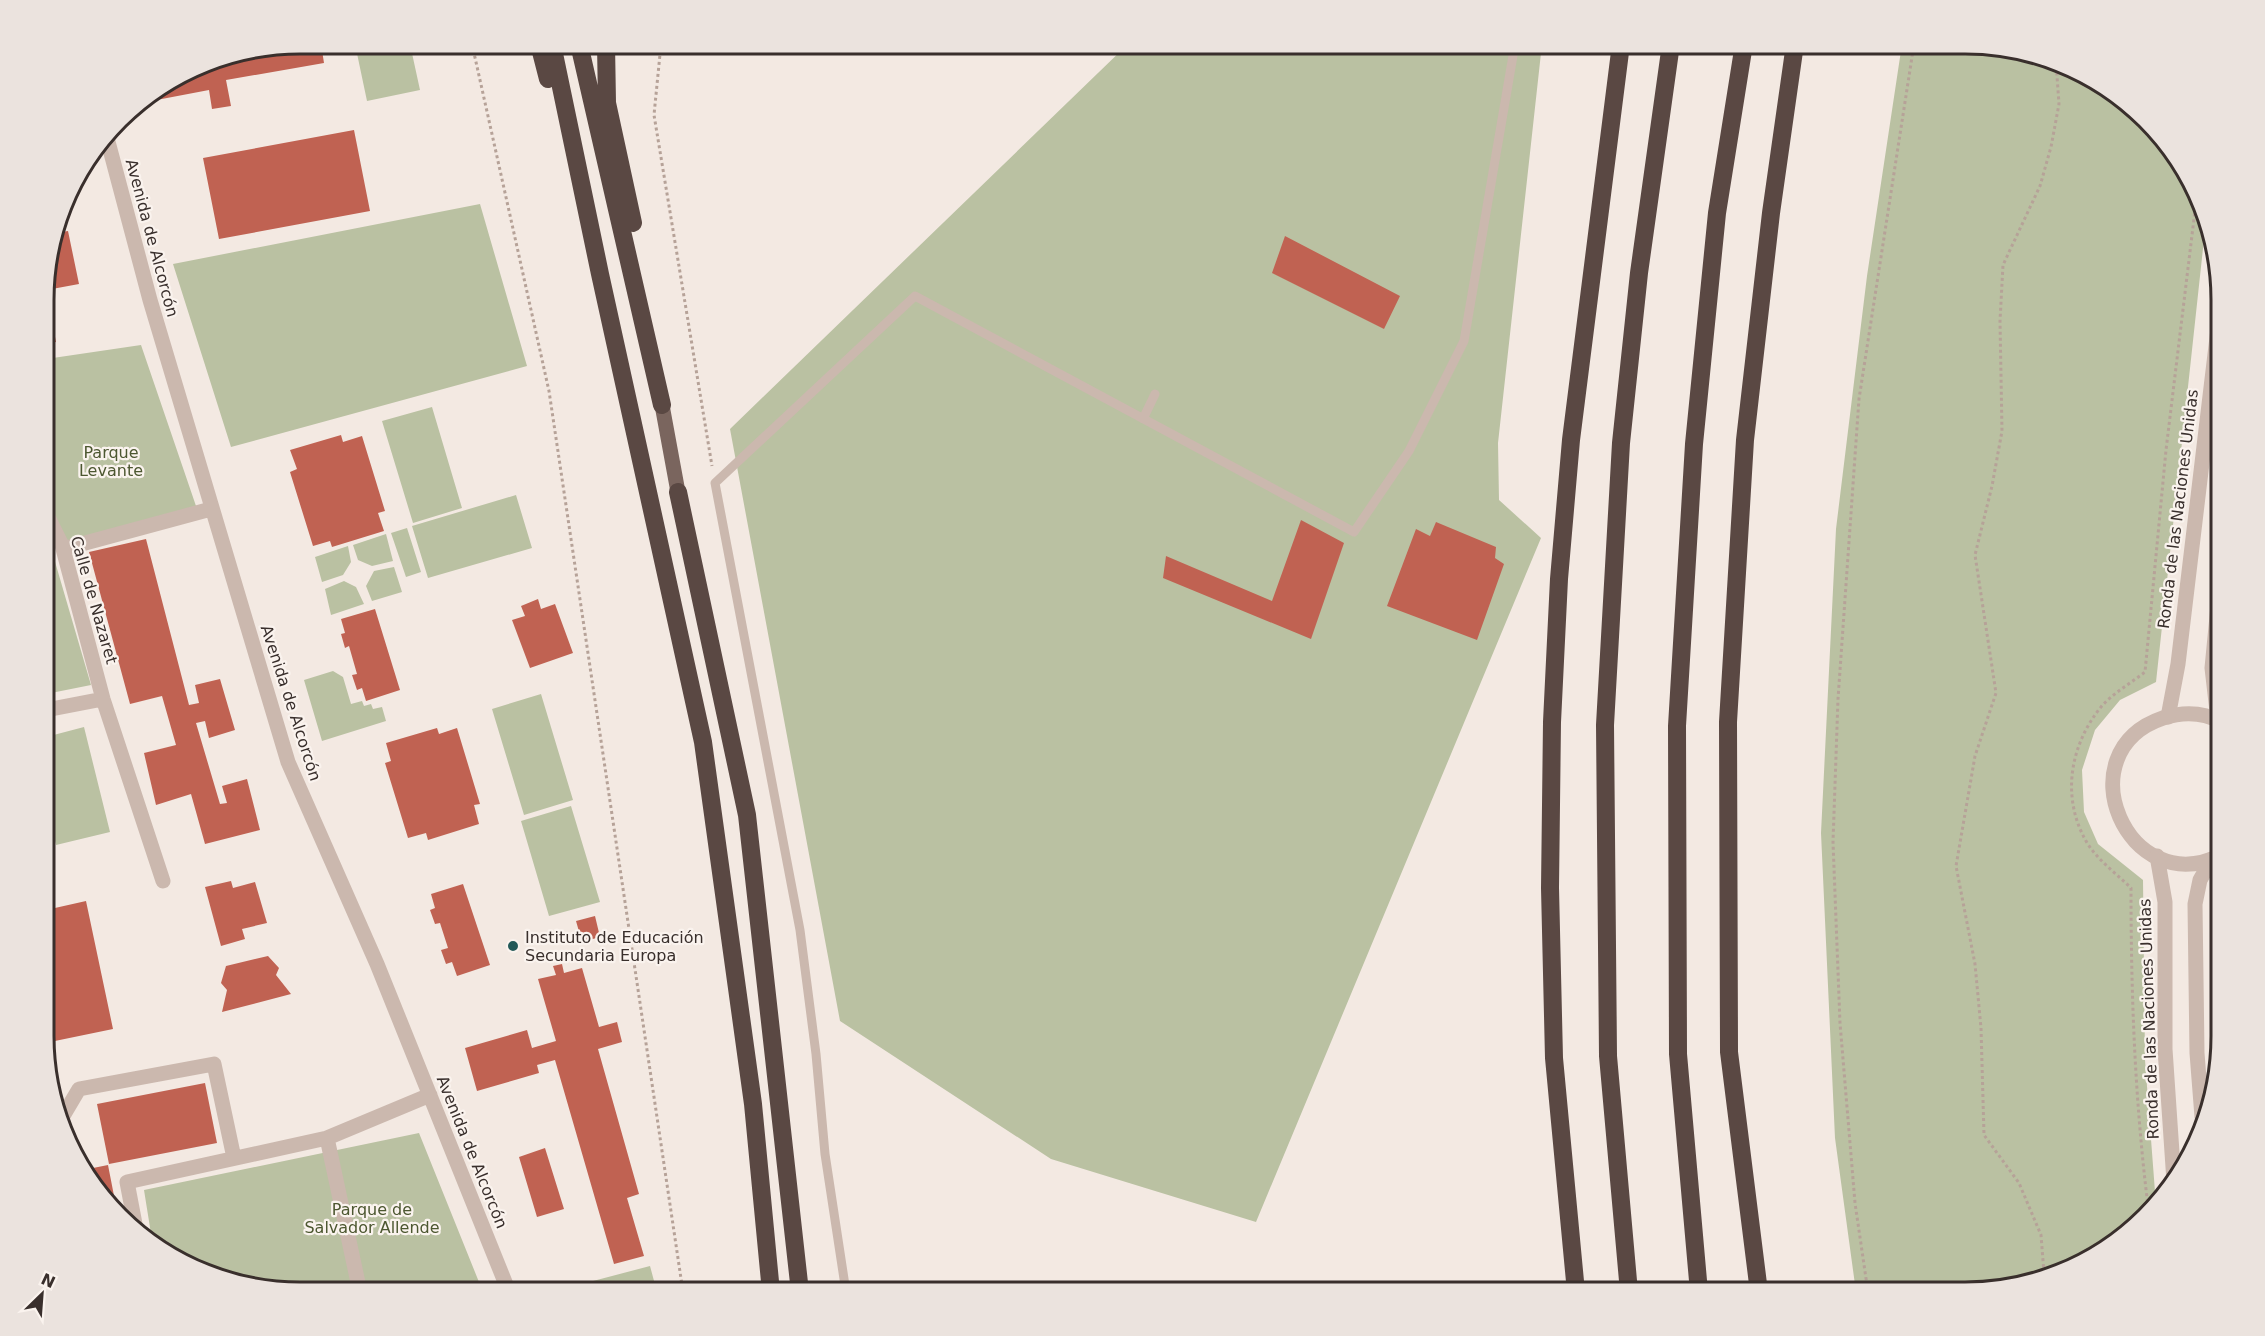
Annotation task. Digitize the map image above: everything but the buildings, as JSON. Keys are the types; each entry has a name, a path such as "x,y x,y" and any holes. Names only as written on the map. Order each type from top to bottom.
{"highway":[{"path":"542,54 600,274"},
{"path":"554,54 600,274 704,742 753,1104 770,1282"},
{"path":"581,54 662,405"},
{"path":"606,54 607,103 650,301 662,405"},
{"path":"1575,1282 1554,1058 1550,888 1552,722 1559,579 1571,440 1620,54"},
{"path":"1628,1282 1608,1056 1605,725 1621,443 1639,273 1670,54"},
{"path":"1698,1282 1678,1054 1677,726 1694,444 1716,225 1742,54"},
{"path":"1758,1282 1729,1052 1728,722 1745,440 1771,213 1794,54"},
{"path":"678,492 747,815 799,1282"}],"main road":[{"path":"662,405 678,492"}],"street":[{"name":"Avenida de Alcorcón","path":"109,145 150,300 288,762 356,915 505,1282"},
{"name":"Ronda de las Naciones Unidas","path":"2168,717 2178,664 2211,388"},
{"path":"63,549 211,509"},
{"name":"Calle de Nazaret","path":"54,530 63,549 103,699 164,881"},
{"path":"54,708 103,699"},
{"path":"2211,719 2194,714 2168,717 2152,722 2135,734 2116,764 2113,779 2113,799 2117,816 2125,830 2137,843 2167,860 2192,863 2211,858"},
{"name":"Ronda de las Naciones Unidas","path":"2157,856 2165,902 2165,1049 2173,1168"},
{"path":"2201,1106 2197,1053 2195,904 2200,880 2211,865"},
{"path":"66,1111 79,1089 214,1064 234,1158"},
{"path":"134,1217 127,1182 327,1138 430,1095"},
{"path":"327,1138 358,1282"}],"lane":[{"path":"844,1282 825,1154 816,1054 800,930 715,483 915,296 1354,532 1409,452 1464,341 1513,54"},
{"path":"1143,419 1155,394"}],"path":[{"path":"474,54 549,391 682,1282"},
{"path":"661,54 654,115 715,483"},
{"path":"1867,1282 1855,1203 1840,1023 1833,842 1838,699 1859,399 1912,54"},
{"path":"2044,1269 2041,1235 2019,1183 1984,1135 1981,1028 1975,964 1956,866 1975,756 1996,693 1975,555 1992,486 2002,430 2000,321 2002,265 2040,186 2051,147 2059,104 2057,72"}],"green space":[{"path":"357,54 412,54 420,90 367,101"},
{"path":"1118,54 1541,54 1498,443 1499,500 1541,538 1256,1222 1051,1159 840,1021 730,429"},
{"path":"1900,54 1965,54 1997,56 2029,62 2074,79 2102,95 2139,126 2170,163 2186,191 2204,241 2156,682 2120,700 2095,730 2082,770 2084,812 2098,844 2143,880 2145,1060 2155,1192 2115,1231 2074,1257 2029,1274 1997,1280 1855,1282 1835,1138 1821,833 1836,529 1867,276"},
{"path":"480,204 527,366 231,447 173,264"},
{"name":"Parque Levante","path":"141,345 196,506 54,547 54,358"},
{"path":"432,407 462,508 413,523 382,421"},
{"path":"516,495 532,548 428,578 412,526"},
{"path":"407,528 421,572 406,577 391,533"},
{"path":"386,534 393,561 372,566 358,560 353,545"},
{"path":"348,546 351,562 343,575 322,582 315,557"},
{"name":"Parque Levante","path":"54,558 91,685 54,692"},
{"path":"394,567 402,592 372,601 366,586 374,571"},
{"path":"344,581 356,587 364,604 331,615 325,589"},
{"path":"333,671 343,677 351,704 362,701 364,706 371,704 373,709 382,707 386,721 322,741 304,680"},
{"path":"541,694 573,800 524,815 492,709"},
{"path":"84,727 110,832 56,845 54,837 54,735"},
{"path":"571,806 600,902 549,916 521,821"},
{"name":"Parque de Salvador Allende","path":"419,1133 479,1282 300,1282 268,1280 236,1274 191,1257 151,1231 144,1190"},
{"path":"650,1266 654,1282 593,1282"}],"place":[{"name":"Instituto de Educación Secundaria Europa","path":"513,946"}]}
